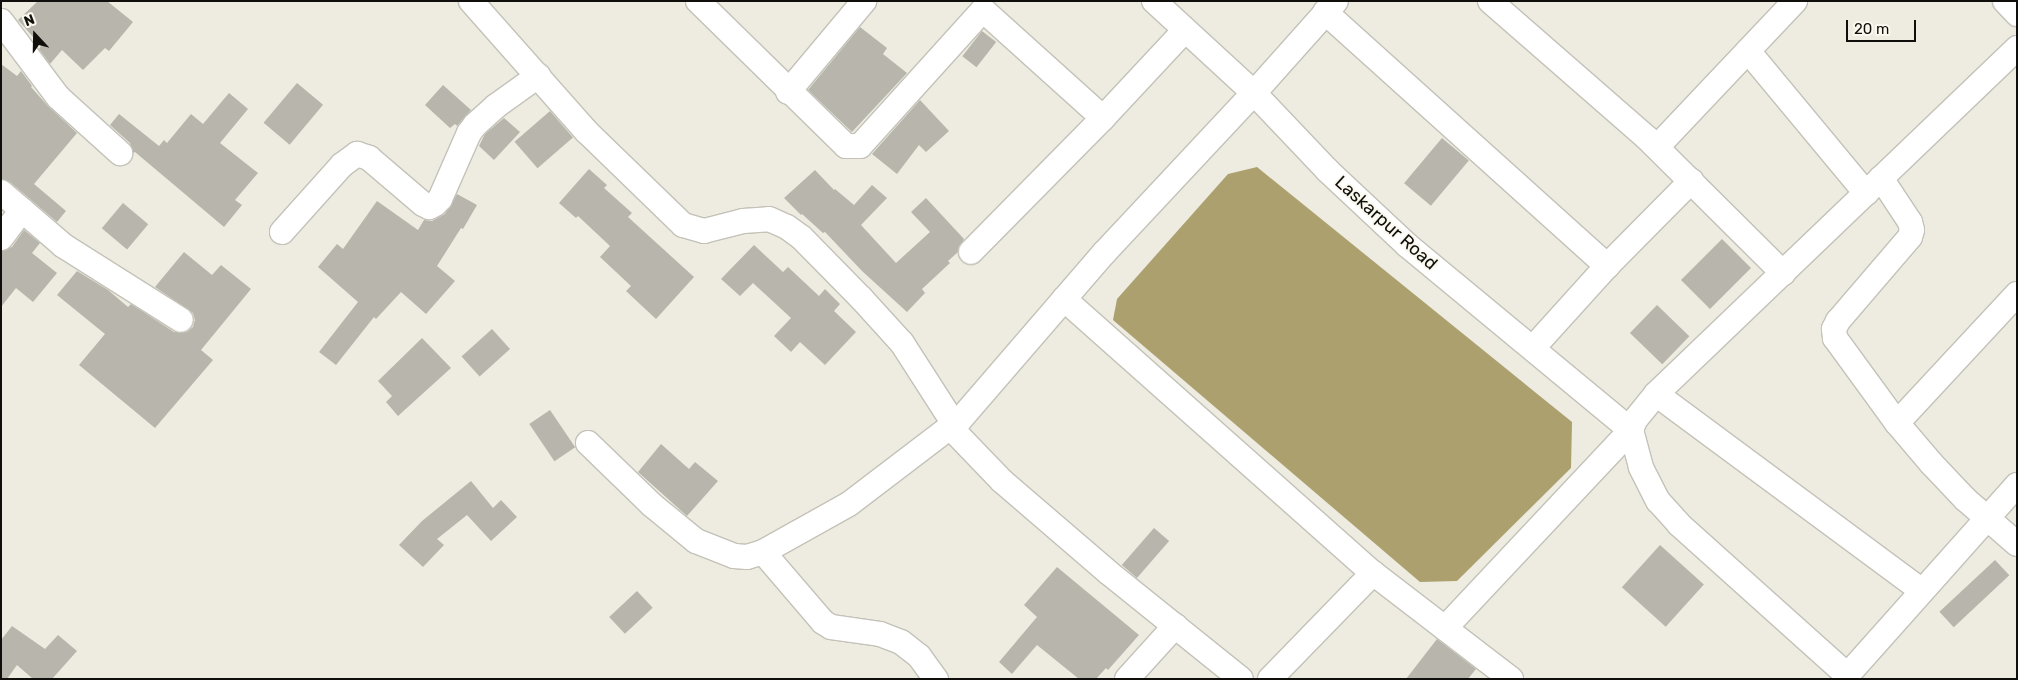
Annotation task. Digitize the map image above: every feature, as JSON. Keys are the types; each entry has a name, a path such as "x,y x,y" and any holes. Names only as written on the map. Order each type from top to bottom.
{"street":[{"path":"471,1 586,131 683,225 704,231 743,221 769,219 787,227 801,237 862,298 902,343 952,425 1002,481 1109,573 1241,679"},
{"path":"698,1 840,142 854,148 860,146 987,6 1103,118"},
{"path":"788,92 864,1"},
{"name":"Laskarpur Road","path":"1154,1 1254,93 1328,171 1400,239 1631,430"},
{"path":"1490,1 1657,148 1783,273"},
{"path":"1657,148 1795,1"},
{"path":"2005,1 2017,14"},
{"path":"588,443 652,505 696,541 734,556 747,557 763,552 848,504 952,425 959,422 1064,299 1163,188 1254,93 1331,7 1607,266"},
{"path":"1,21 58,97 120,153"},
{"path":"971,252 1103,118 1186,30"},
{"path":"1444,628 1631,430 1635,420 1656,394 2017,48"},
{"path":"1748,51 1910,222 1912,230 1910,237 1838,321 1834,329 1835,338 1897,423 1947,481 2017,544"},
{"path":"282,232 342,165 357,154 369,158 423,204 429,207 435,204 440,200 469,133 475,125 496,106 538,76"},
{"path":"1533,348 1607,266 1691,181"},
{"path":"1,192 64,246 181,320"},
{"path":"1,238 22,210"},
{"path":"1897,423 2017,294"},
{"path":"1064,299 1373,573 1503,676"},
{"path":"1656,394 1921,590"},
{"path":"1631,430 1633,444 1647,483 1663,506 1679,524 1846,677 1921,590 2017,485"},
{"path":"763,552 822,622 831,627 880,634 901,642 919,656 936,679"},
{"path":"1270,679 1373,573"},
{"path":"1127,679 1175,626"}],"shaded area":[{"path":"1257,167 1572,422 1571,468 1457,581 1420,582 1113,320 1117,299 1228,174"}],"building":[{"path":"38,1 107,1 133,22 109,51 105,48 83,70 62,50 50,64 39,49 41,46 18,20"},
{"path":"860,27 887,48 883,54 907,73 852,132 808,90"},
{"path":"982,31 996,42 976,67 962,56"},
{"path":"1,64 17,76 21,71 31,87 47,105 77,133 34,184 66,211 57,222 10,182 1,179"},
{"path":"297,83 323,105 290,145 264,123"},
{"path":"443,85 471,110 457,126 455,124 450,128 425,105"},
{"path":"229,93 248,109 220,143 258,173 235,200 242,205 224,227 135,152 133,153 130,143 110,125 119,114 159,146 164,140 167,143 191,114 203,124"},
{"path":"920,100 949,131 926,152 919,145 897,174 872,154"},
{"path":"550,111 573,137 537,168 515,142"},
{"path":"504,118 520,132 494,160 479,146 485,134"},
{"path":"1442,138 1469,160 1431,206 1404,183"},
{"path":"589,169 607,185 604,188 632,213 628,217 694,277 656,319 626,291 631,286 600,257 610,246 578,216 576,218 559,203"},
{"path":"815,170 834,190 854,205 872,185 887,198 861,225 896,263 930,232 911,212 926,198 964,239 958,252 948,261 950,263 922,289 925,293 907,312 862,271 825,232 823,233 801,215 784,198"},
{"path":"457,194 477,205 437,266 455,281 426,314 401,292 376,319 374,317 336,365 319,352 358,302 318,267 337,244 343,249 377,201 418,230 424,220 432,221 445,214"},
{"path":"123,203 148,224 127,249 102,228"},
{"path":"24,230 40,243 32,253 57,273 33,302 16,288 1,307 1,251 12,247"},
{"path":"1722,239 1751,268 1710,309 1681,280"},
{"path":"754,245 783,272 788,267 819,296 825,289 840,304 834,311 856,332 825,365 800,342 791,352 774,336 791,318 753,283 740,296 721,279"},
{"path":"184,252 212,275 221,265 251,289 201,350 213,360 155,428 79,365 105,334 57,295 77,271 108,290 128,307 131,304 174,332 187,332 193,327 195,320 193,313 155,287"},
{"path":"1657,305 1689,336 1662,364 1630,333"},
{"path":"492,329 510,349 480,376 462,356"},
{"path":"422,338 451,368 398,416 386,402 392,396 378,381"},
{"path":"550,410 575,447 554,461 529,424"},
{"path":"661,444 689,469 695,462 718,481 687,516 638,472"},
{"path":"471,481 493,508 501,500 517,517 491,541 467,515 437,539 444,545 423,567 399,545 422,521"},
{"path":"1154,528 1169,541 1137,578 1122,565"},
{"path":"1660,545 1704,584 1666,627 1622,587"},
{"path":"1995,560 2009,575 1954,627 1939,612"},
{"path":"1057,567 1139,635 1108,670 1106,668 1096,679 1079,679 1037,645 1012,674 999,662 1037,617 1024,605"},
{"path":"637,591 653,608 625,634 609,617"},
{"path":"12,626 45,649 58,635 77,651 52,679 33,679 17,665 7,679 1,679 1,640"},
{"path":"1437,639 1476,669 1468,679 1406,679"}]}
